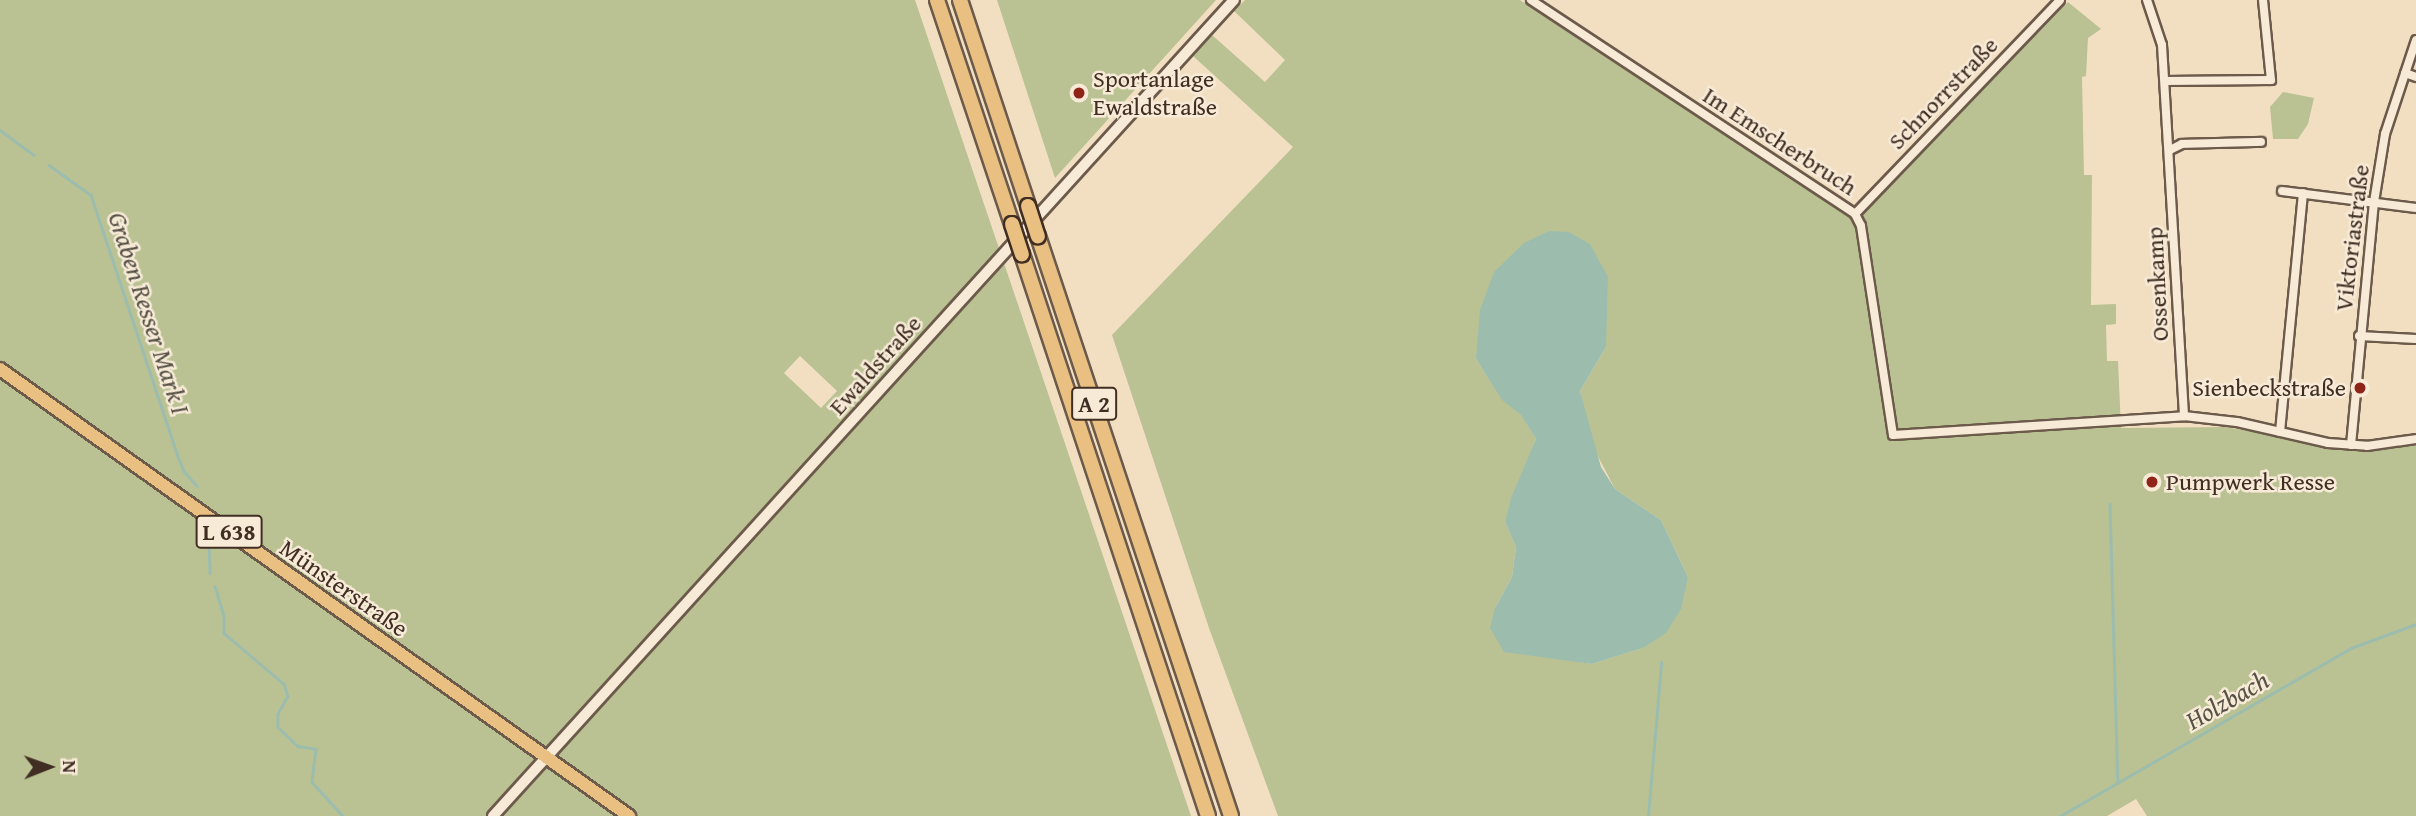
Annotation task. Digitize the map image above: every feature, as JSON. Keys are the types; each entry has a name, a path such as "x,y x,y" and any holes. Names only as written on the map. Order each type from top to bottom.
{"highway":[{"name":"A 2","path":"937,0 1206,816"},
{"name":"A 2","path":"960,0 1231,816"},
{"path":"1213,760 1239,816"}],"main road":[{"name":"Ewaldstraße","path":"494,816 1234,0"},
{"name":"Münsterstraße","path":"0,369 629,816"}],"street":[{"name":"Im Emscherbruch","path":"1531,0 1855,214 1861,226 1893,435 2184,416"},
{"name":"Schnorrstraße","path":"1855,214 2060,0"},
{"name":"Ossenkamp","path":"2147,0 2162,45 2184,416"},
{"path":"2165,81 2271,80 2263,0"},
{"name":"Viktoriastraße","path":"2351,445 2374,202 2385,134 2416,40"},
{"path":"2405,73 2416,77"},
{"path":"2170,150 2182,144 2261,142"},
{"path":"2283,191 2416,208"},
{"path":"2280,432 2304,193"},
{"path":"2360,336 2416,339"},
{"path":"2184,416 2351,445 2416,439"}],"green space":[{"path":"0,0 915,0 1191,816 0,816","holes":["800,356 837,391 821,408 784,373"]},
{"name":"Sportanlage Ewaldstraße","path":"997,0 1216,0 1055,178"},
{"path":"1245,0 1520,0 1853,220 2068,2 2101,29 2088,38 2086,76 2082,77 2084,175 2092,175 2091,305 2116,304 2116,324 2106,325 2107,361 2118,361 2121,428 2225,427 2357,450 2416,444 2416,816 2147,816 2136,799 2107,816 1278,816 1209,628 1112,335 1293,147 1193,56 1212,35 1265,82 1285,60 1234,11","holes":["1606,347 1580,391 1590,441 1615,489 1661,520 1688,577 1643,648 1592,664 1534,654 1495,608 1512,577 1516,547 1505,522 1536,439 1521,414 1502,399 1476,359"]},
{"path":"2283,92 2314,98 2308,124 2298,139 2273,139 2270,107"}],"shaded area":[{"path":"1549,231 1569,232 1590,244 1608,277 1606,347 1580,391 1601,467 1615,489 1661,520 1688,577 1681,609 1666,633 1643,648 1592,664 1504,652 1490,628 1495,608 1512,577 1516,547 1505,522 1511,498 1536,439 1521,415 1502,400 1476,359 1480,310 1494,272 1524,243"}],"waterway":[{"name":"Graben Resser Mark I","path":"0,130 34,155"},
{"name":"Graben Resser Mark I","path":"49,165 91,195 177,454 184,471 197,486"},
{"path":"2110,504 2118,783"},
{"name":"Graben Resser Mark I","path":"209,543 210,573"},
{"name":"Graben Resser Mark I","path":"215,586 224,615 224,633 284,684 288,696 278,714 278,727 298,746 316,749 312,782 343,816"},
{"name":"Holzbach","path":"2060,816 2351,648 2416,624"},
{"path":"1648,816 1661,663"}],"place":[{"name":"Sportanlage Ewaldstraße","path":"1079,93"},
{"name":"Sienbeckstraße","path":"2360,388"},
{"name":"Pumpwerk Resse","path":"2152,482"}]}
